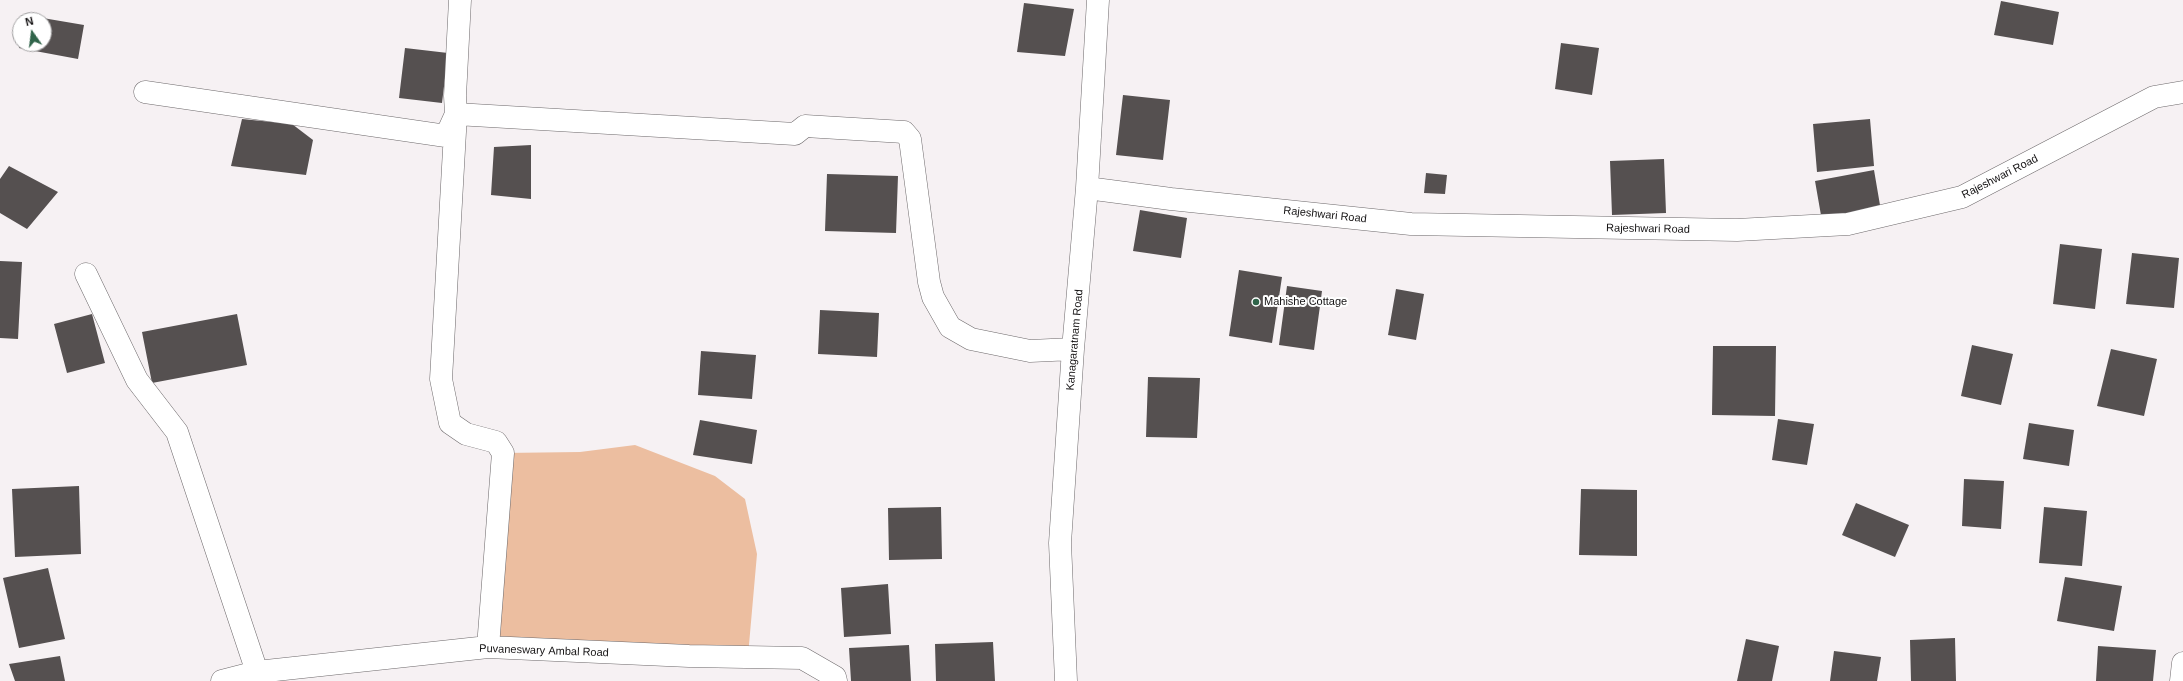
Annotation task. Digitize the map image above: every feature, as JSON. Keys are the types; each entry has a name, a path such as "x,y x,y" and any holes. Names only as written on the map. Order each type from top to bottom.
{"street":[{"path":"460,0 455,96 456,114 441,379 450,423 466,434 496,442 503,453 488,647"},
{"name":"Kanagaratnam Road","path":"1066,681 1060,543 1073,349 1087,188 1098,0"},
{"path":"145,92 446,136 456,114"},
{"name":"Rajeshwari Road","path":"1087,188 1171,199 1411,224 1737,230 1848,224 1962,197 2154,97 2183,92"},
{"path":"456,114 795,134 805,126 904,132 910,139 929,282 933,298 950,327 971,339 1030,350 1073,349"},
{"path":"86,274 137,380 177,432 256,672"},
{"name":"Puvaneswary Ambal Road","path":"222,681 256,672 488,647 689,656 802,658 835,677 836,681"},
{"path":"2181,681 2183,664"}],"shaded area":[{"path":"635,445 715,476 745,499 757,554 748,656 488,647 503,453 580,452"}],"building":[{"path":"2001,1 2059,12 2053,45 1994,35"},
{"path":"1024,3 1074,9 1065,56 1017,52"},
{"path":"52,20 84,25 78,59 40,52 52,52"},
{"path":"1561,43 1599,48 1592,95 1555,89"},
{"path":"405,48 448,53 442,103 399,98"},
{"path":"1123,95 1170,100 1163,160 1116,155"},
{"path":"242,119 292,124 313,140 306,175 231,166"},
{"path":"1870,119 1874,166 1817,172 1813,124"},
{"path":"531,145 531,199 491,195 494,147"},
{"path":"1664,159 1666,213 1612,215 1610,161"},
{"path":"9,166 58,192 27,229 0,213 0,179"},
{"path":"1874,170 1881,211 1822,221 1815,181"},
{"path":"1426,173 1447,175 1445,194 1424,193"},
{"path":"827,174 898,176 896,233 825,231"},
{"path":"1140,210 1187,218 1181,258 1133,251"},
{"path":"2060,244 2102,249 2095,309 2053,304"},
{"path":"2132,253 2179,258 2174,308 2126,304"},
{"path":"0,261 22,262 18,339 0,338"},
{"path":"1239,270 1282,277 1272,343 1229,336"},
{"path":"1287,286 1322,291 1314,350 1279,345"},
{"path":"1396,289 1424,294 1416,340 1388,335"},
{"path":"820,310 879,313 877,357 818,354"},
{"path":"92,314 105,363 67,373 54,324"},
{"path":"237,314 247,365 152,383 142,332"},
{"path":"1972,345 2013,354 2001,405 1961,396"},
{"path":"1713,346 1776,346 1775,416 1712,415"},
{"path":"2111,349 2157,359 2144,416 2097,406"},
{"path":"701,351 756,355 752,399 698,395"},
{"path":"1148,377 1200,378 1197,438 1146,437"},
{"path":"1778,419 1814,424 1807,465 1772,460"},
{"path":"700,420 757,430 752,464 693,455"},
{"path":"2029,423 2074,430 2069,466 2023,459"},
{"path":"1964,479 2004,481 2001,529 1962,526"},
{"path":"79,486 81,554 15,557 12,489"},
{"path":"1581,489 1637,490 1637,556 1579,555"},
{"path":"1856,503 1909,525 1895,557 1842,535"},
{"path":"941,507 942,559 889,560 888,508"},
{"path":"2044,507 2087,511 2082,566 2039,563"},
{"path":"48,568 65,639 19,648 3,578"},
{"path":"2065,577 2122,586 2114,631 2057,621"},
{"path":"888,584 891,634 844,637 841,588"},
{"path":"1955,638 1956,681 1911,681 1910,640"},
{"path":"1746,639 1779,646 1772,681 1737,681"},
{"path":"993,642 995,681 936,681 935,644"},
{"path":"909,645 911,681 851,681 849,648"},
{"path":"2098,646 2156,650 2153,681 2096,681"},
{"path":"1834,651 1881,657 1877,681 1830,681"},
{"path":"60,656 65,681 15,681 9,664"}],"place":[{"name":"Mahishe Cottage","path":"1256,302"}]}
